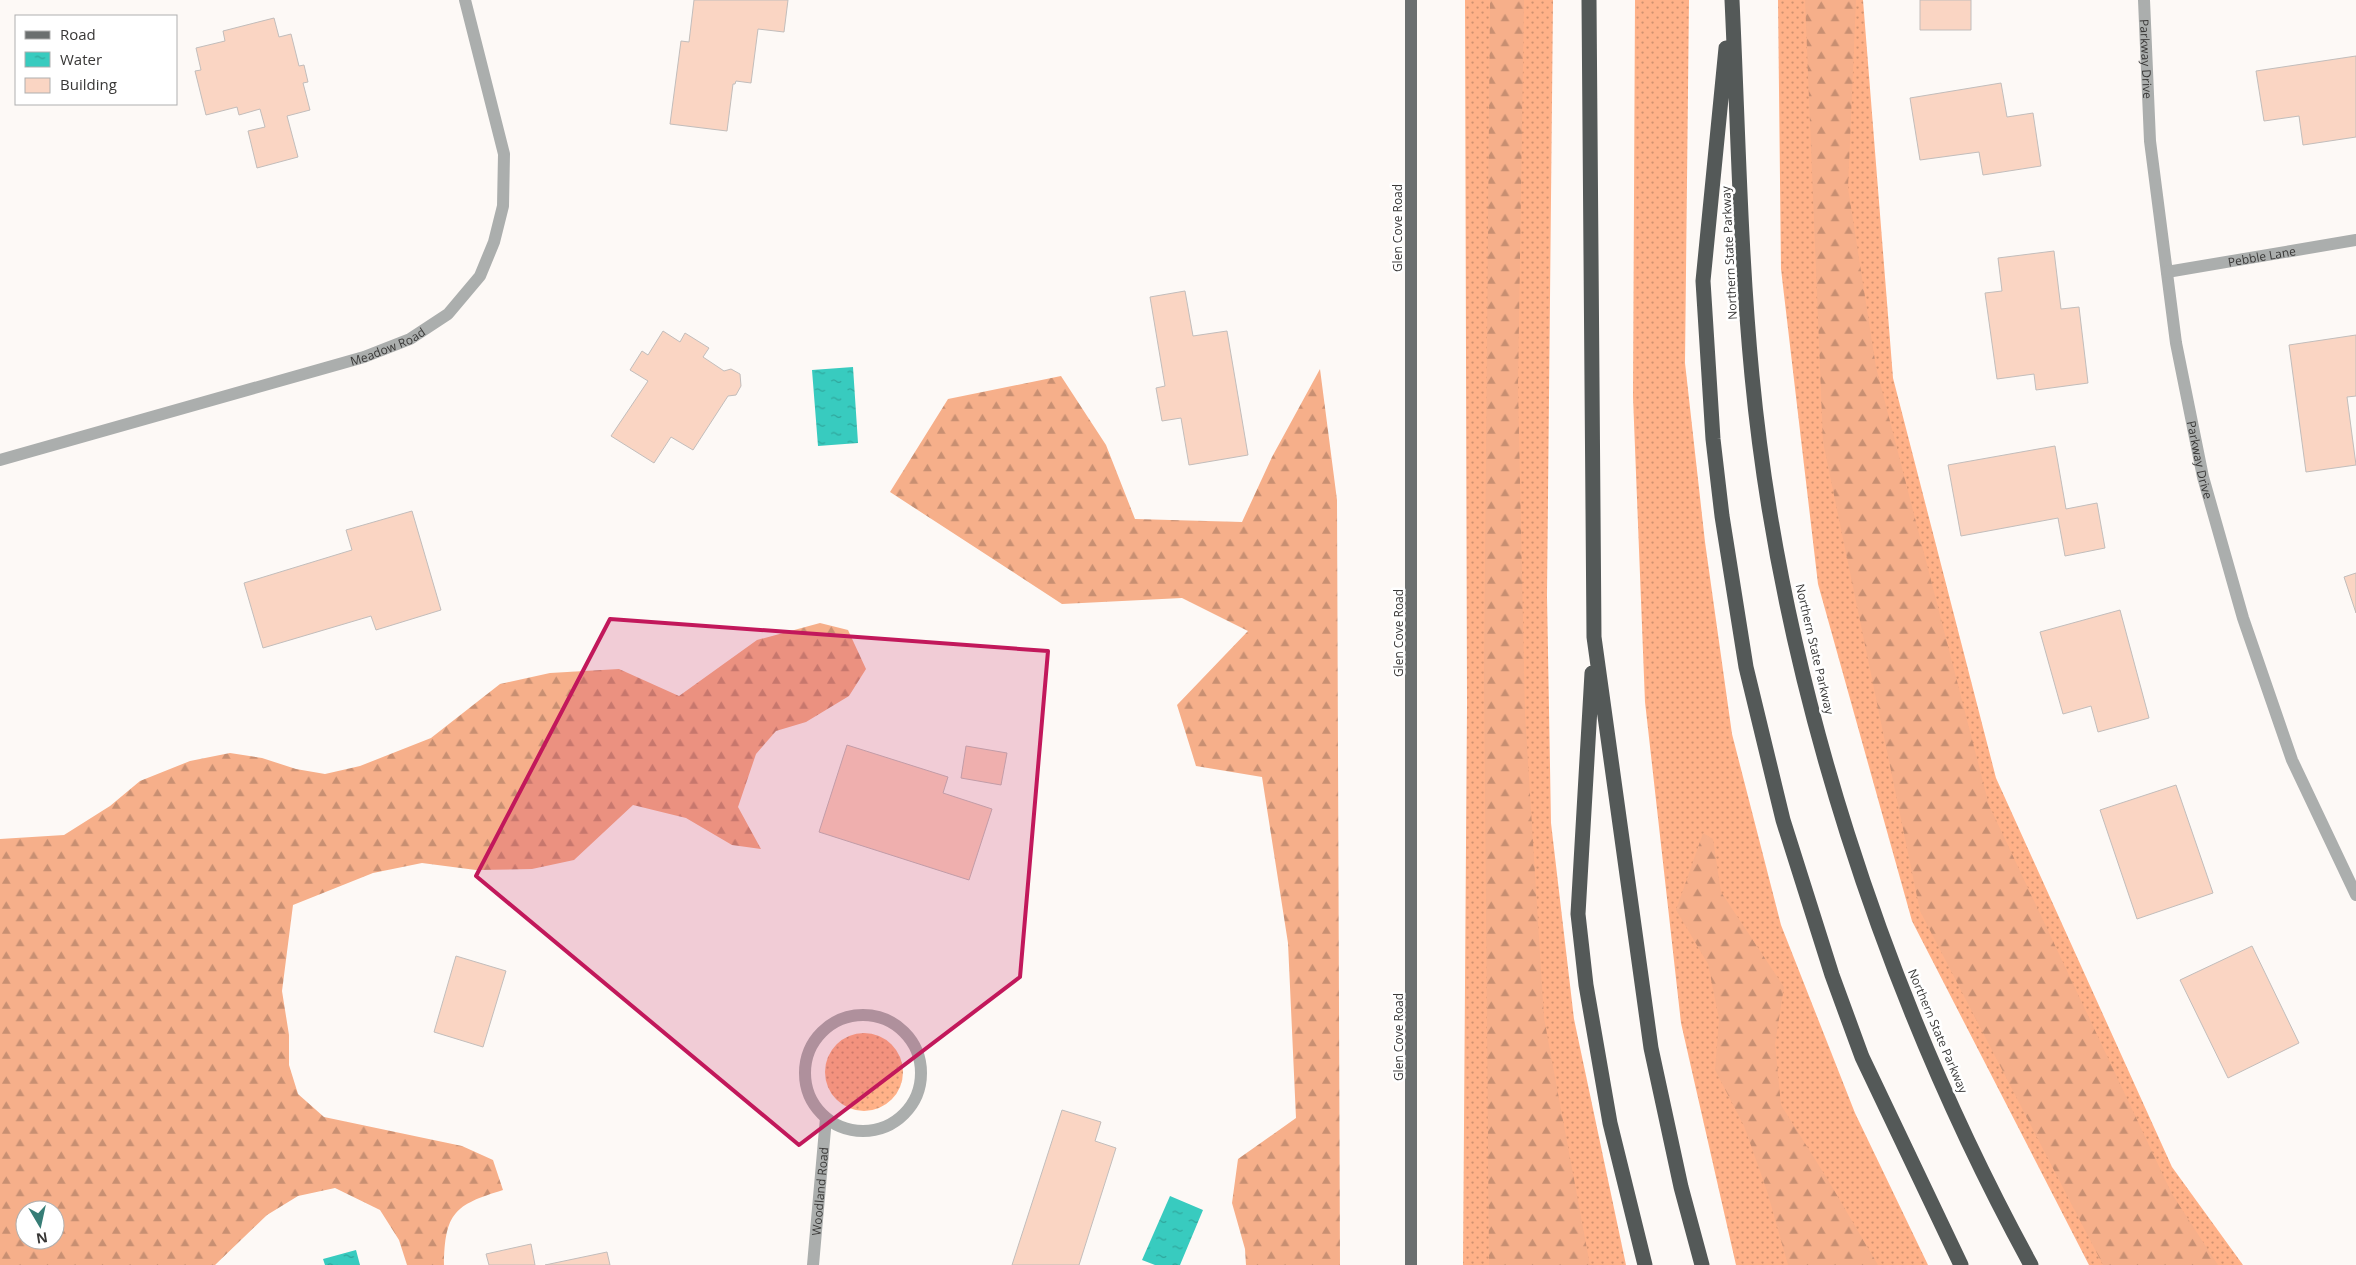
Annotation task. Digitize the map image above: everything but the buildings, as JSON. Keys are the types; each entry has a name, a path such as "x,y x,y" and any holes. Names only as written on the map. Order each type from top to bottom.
{"highway":[{"path":"1589,0 1594,637 1578,914 1586,985 1608,1113 1645,1265"},
{"path":"1731,0 1703,281 1713,440 1722,516 1746,667 1783,820 1832,974 1862,1057 1961,1265"},
{"name":"Northern State Parkway","path":"1731,0 1752,377 1779,557 1801,664 1825,755 1851,840 1889,952 1920,1032 1960,1121 2000,1208 2031,1265"},
{"path":"1594,637 1651,1048 1681,1187 1702,1265"}],"main road":[{"name":"Glen Cove Road","path":"1411,0 1411,1265"}],"street":[{"name":"Meadow Road","path":"0,460 364,356 410,339 448,314 480,276 494,242 503,206 504,154 465,0"},
{"name":"Parkway Drive","path":"2144,0 2150,141 2176,343 2203,477 2242,618 2292,760 2356,895"},
{"name":"Pebble Lane","path":"2168,272 2356,240"},
{"path":"862,1014 879,1016 894,1023 908,1034 917,1050 922,1067 921,1085 915,1101 904,1115 890,1125 874,1131 857,1131 840,1127 826,1118 813,1104 806,1088 808,1052 817,1036 831,1024 846,1017 862,1014"},
{"name":"Woodland Road","path":"813,1265 826,1118"}],"highlighted area":[{"path":"610,619 1048,651 1020,977 799,1145 476,876"}],"shaded area":[{"path":"1465,0 1553,0 1547,596 1551,823 1574,1019 1626,1265 1463,1265 1467,705"},
{"path":"1635,0 1689,0 1685,363 1705,542 1732,734 1781,925 1855,1113 1928,1265 1736,1265 1681,1023 1645,702 1633,397"},
{"path":"1778,0 1863,0 1893,378 1996,778 2172,1167 2243,1265 2089,1265 1912,921 1818,584 1781,269"},
{"path":"856,1033 872,1033 886,1039 897,1050 903,1064 903,1080 897,1094 886,1105 872,1111 856,1111 842,1105 831,1094 825,1080 825,1064 831,1050 842,1039"}],"green space":[{"path":"1490,0 1524,0 1518,387 1525,714 1544,1018 1590,1265 1489,1265 1484,675"},
{"path":"1805,0 1856,0 1848,188 1876,367 1989,805 2172,1194 2218,1265 2103,1265 1920,911 1823,442"},
{"path":"1320,369 1337,500 1340,1265 1246,1265 1245,1249 1232,1203 1238,1159 1296,1118 1288,943 1262,777 1196,766 1177,705 1248,631 1182,598 1062,604 890,492 948,399 1061,376 1106,445 1135,519 1242,522 1272,457"},
{"path":"820,623 848,630 866,669 849,696 806,722 776,731 756,754 738,807 761,849 732,845 686,818 633,805 574,860 532,869 476,870 422,863 373,873 293,905 282,991 289,1035 289,1065 298,1094 324,1117 462,1146 493,1160 503,1190 473,1201 456,1214 450,1222 447,1233 444,1265 407,1265 399,1240 380,1210 335,1188 298,1196 267,1215 215,1265 0,1265 0,839 64,835 110,806 140,781 190,761 230,753 262,758 296,769 325,774 360,766 431,738 500,684 550,673 619,669 679,696 757,640"},
{"path":"1703,833 1713,839 1721,892 1784,987 1775,1044 1781,1105 1878,1265 1788,1265 1767,1191 1744,1126 1715,1070 1719,1019 1708,964 1676,910"}],"water":[{"path":"853,367 858,443 818,446 812,370"},
{"path":"1170,1196 1203,1210 1180,1265 1155,1265 1142,1260"},
{"path":"356,1250 360,1265 325,1265 323,1259"}]}
